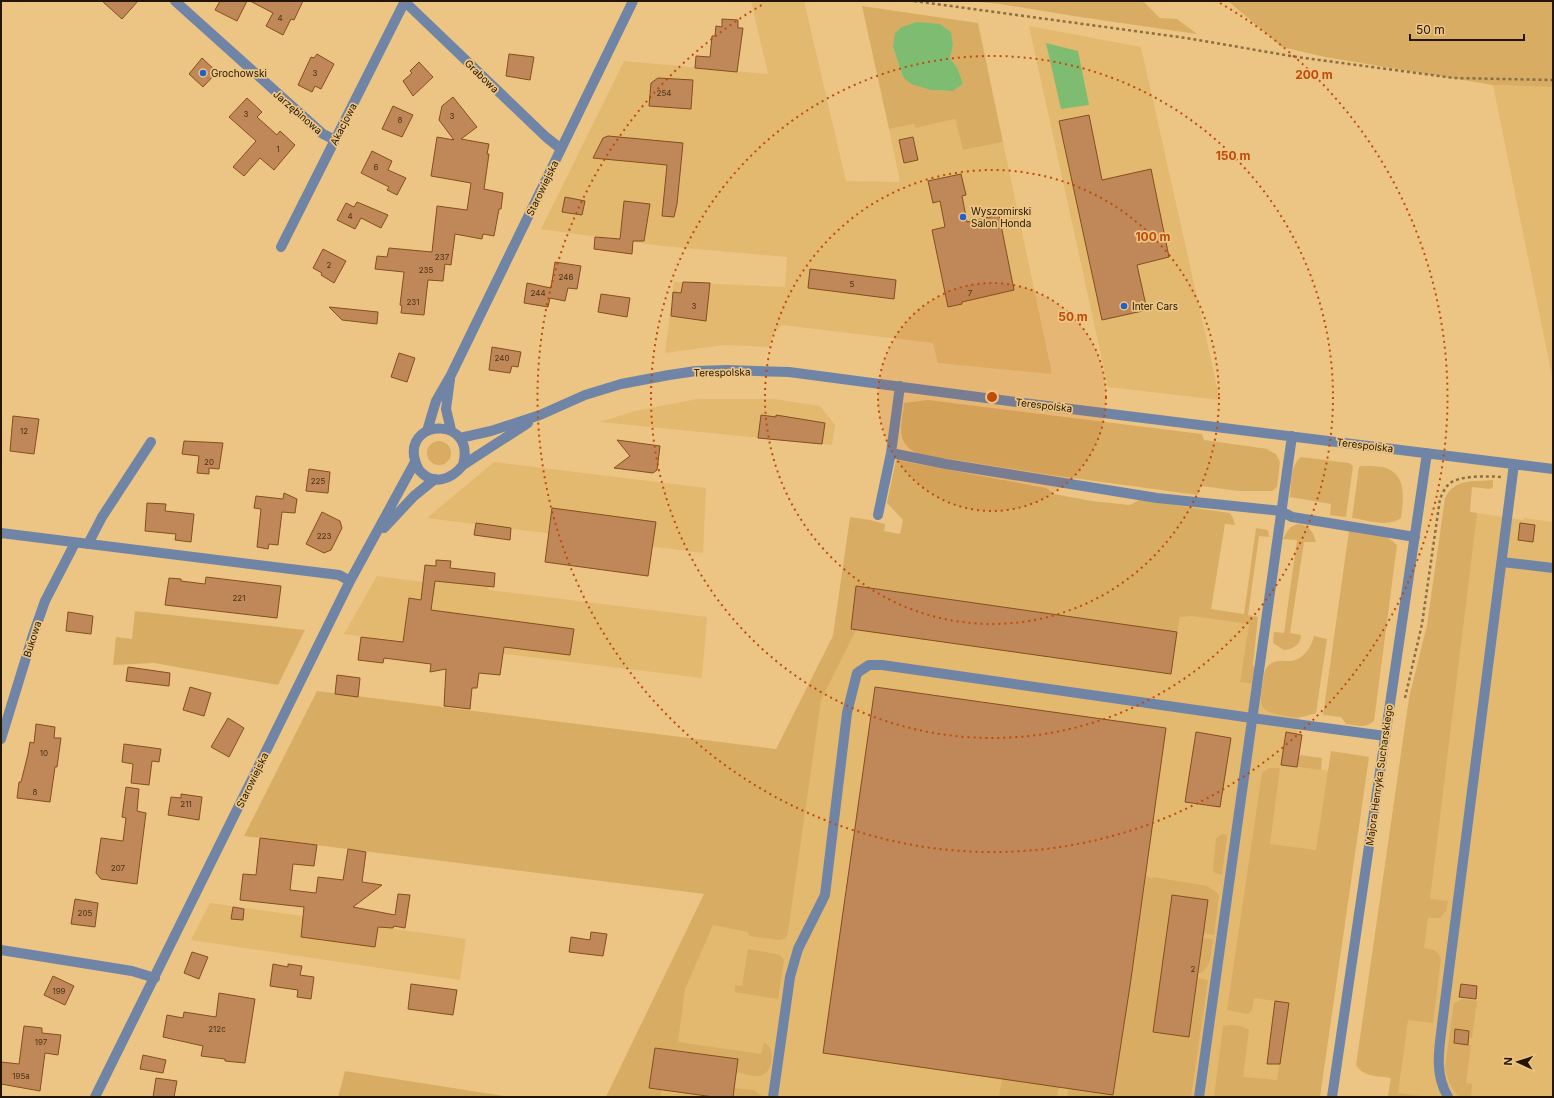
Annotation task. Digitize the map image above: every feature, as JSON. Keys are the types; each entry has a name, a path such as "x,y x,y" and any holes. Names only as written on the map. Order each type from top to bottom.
{"street":[{"name":"Jarzębinowa","path":"174,1 323,134 335,140"},
{"name":"Akacjowa","path":"281,247 404,1"},
{"name":"Grabowa","path":"404,1 546,137 562,149"},
{"name":"Starowiejska","path":"427,431 436,401 451,375 633,1"},
{"name":"Terespolska","path":"460,438 491,431 540,415 585,395 621,384 696,372 727,370 789,372 1553,469"},
{"name":"Starowiejska","path":"451,375 446,409 451,430"},
{"path":"878,515 891,453 900,386"},
{"name":"Terespolska","path":"463,465 540,415"},
{"path":"440,428 451,430 460,438 465,449 463,465 457,473 451,477 435,479 428,477 421,472 415,462 415,445 418,439 427,431 440,428"},
{"path":"1199,1097 1292,436"},
{"path":"88,544 102,517 151,442"},
{"path":"891,453 946,464 1157,498 1281,511 1292,517 1415,536"},
{"name":"Majora Henryka Sucharskiego","path":"1332,1097 1427,453"},
{"name":"Starowiejska","path":"95,1097 350,580 415,462"},
{"path":"1448,1097 1440,1080 1438,1060 1514,464"},
{"name":"Starowiejska","path":"374,538 414,496 435,479"},
{"path":"1,533 339,575 350,580"},
{"name":"Bukowa","path":"1,739 45,600 74,543"},
{"path":"1502,562 1553,568"},
{"path":"773,1097 790,977 798,949 825,895 848,713 857,672 868,665 882,665 1385,736"},
{"path":"1,950 132,971 155,978"}],"path":[{"path":"914,1 1186,38 1297,57 1454,78 1553,80"},
{"path":"1404,703 1422,624 1440,499 1448,484 1456,479 1488,476 1512,478"}],"shaded area":[{"path":"751,1 804,1 846,181 900,182 889,129 915,124 916,128 955,119 963,150 1003,142 1052,374 938,363 933,343 782,325 773,334 769,347 724,345 665,353 674,282 785,287 787,257 662,246 541,229 624,61 768,74"},
{"path":"969,1 1143,1 1160,18 1177,19 1197,34 1000,4"},
{"path":"1228,1 1553,1 1553,87 1493,85 1325,57 1282,47"},
{"path":"862,6 978,23 1003,142 963,150 955,119 916,128 914,124 889,129","holes":["953,46 950,58 958,69 963,84 948,90 933,90 903,77 893,47"]},
{"path":"917,22 940,24 951,32 953,46 950,58 958,69 963,84 953,91 931,90 911,84 903,77 893,47 895,33 902,27"},
{"path":"1029,26 1141,47 1220,400 1108,387"},
{"path":"1046,43 1078,51 1089,105 1061,109"},
{"path":"1493,85 1553,87 1553,381"},
{"path":"697,399 774,399 820,406 835,425 832,445 600,422 635,411"},
{"path":"928,400 1202,434 1204,440 1268,449 1276,454 1280,462 1277,487 1272,491 1239,491 1201,486 1198,495 1051,475 918,454 905,444 902,438 901,426 904,403"},
{"path":"439,441 448,444 451,453 448,462 439,465 430,462 427,453 430,444"},
{"path":"1301,457 1349,463 1353,466 1346,517 1330,515 1331,504 1290,497 1293,470 1297,461"},
{"path":"896,460 1046,488 1054,494 1092,501 1130,505 1139,500 1230,513 1235,525 1225,524 1211,609 1244,614 1256,528 1268,530 1269,537 1259,536 1248,615 1258,617 1253,665 1256,669 1253,684 1240,682 1249,624 1192,616 1180,617 1177,632 856,586 851,629 856,630 821,700 786,938 779,940 750,936 748,932 713,925 685,989 678,1042 761,1054 764,1043 771,1050 772,1061 767,1072 763,1075 753,1076 736,1072 738,1059 655,1048 649,1088 662,1090 660,1097 606,1097 704,894 244,836 317,691 776,749 833,636 850,517 885,524 884,531 900,534 903,520 887,503"},
{"path":"494,462 706,488 703,553 427,518"},
{"path":"1377,466 1386,468 1398,477 1401,483 1403,497 1401,518 1396,521 1384,523 1352,518 1359,467"},
{"path":"1493,480 1493,487 1490,489 1472,487 1470,512 1477,513 1430,899 1448,901 1446,911 1440,918 1428,918 1424,948 1438,953 1441,959 1433,1023 1408,1020 1398,1093 1428,1097 1388,1097 1391,1078 1367,1074 1356,1065 1409,698 1427,625 1445,498 1454,487 1459,484 1472,481"},
{"path":"1470,512 1523,520 1524,518 1553,522 1553,1097 1388,1097"},
{"path":"1299,524 1306,526 1310,530 1316,542 1304,542 1290,633 1301,635 1301,638 1296,646 1284,650 1273,643 1274,632 1284,633 1297,540 1283,539 1291,527"},
{"path":"1349,531 1387,537 1397,545 1374,721 1364,726 1346,724 1341,717 1323,715"},
{"path":"844,561 1249,624 1240,682 1303,692 1297,734 1302,735 1297,767 1332,771 1286,1097 606,1097 833,636"},
{"path":"377,576 423,582 424,580 487,586 489,590 707,617 702,678 344,634"},
{"path":"135,611 305,630 278,685 154,663 113,665 116,637 132,639"},
{"path":"1314,636 1327,639 1316,713 1294,717 1271,713 1266,710 1261,703 1261,690 1266,668 1274,662 1295,660 1303,656 1309,649"},
{"path":"1331,751 1369,757 1320,1097 1214,1097 1223,1026 1236,1025 1249,1030 1243,1077 1277,1080 1289,1003 1254,998 1252,1010 1248,1014 1227,1010 1262,773 1269,768 1280,768 1270,844 1316,850"},
{"path":"1299,755 1322,758 1321,770 1297,767"},
{"path":"1220,835 1227,835 1222,875 1215,873 1213,870 1216,839"},
{"path":"1146,876 1152,879 1153,877 1207,886 1219,895 1214,935 1203,933 1172,896 1153,1032 1188,1037 1197,978 1208,980 1191,1097 1067,1097 1069,1088 1113,1094"},
{"path":"210,903 466,939 460,980 191,940"},
{"path":"1203,938 1213,939 1209,962 1205,970 1198,973"},
{"path":"748,949 780,955 784,960 778,999 735,992 735,985 742,986"},
{"path":"1463,999 1477,1001 1472,1038 1468,1038 1469,1031 1456,1029 1454,1043 1471,1045 1466,1083 1472,1084 1471,1097 1460,1097 1454,1091 1445,1067 1454,1003"},
{"path":"345,1071 510,1097 338,1097"},
{"path":"1002,1079 1059,1087 1057,1097 999,1097"},
{"path":"734,1088 754,1090 763,1097 733,1097"}],"building":[{"path":"102,1 138,1 122,19"},
{"path":"220,1 247,1 237,21 215,10"},
{"path":"250,1 303,1 294,20 291,19 283,35 266,26 273,13"},
{"path":"722,19 738,20 738,28 743,28 737,72 695,68 696,56 710,57 712,36 715,36 716,26 722,27"},
{"path":"317,54 334,64 321,89 315,86 312,92 298,85 311,57 314,58"},
{"path":"509,54 534,57 530,80 506,76"},
{"name":"Grochowski","path":"202,58 217,72 203,87 189,74"},
{"path":"419,62 433,77 413,96 403,81 412,73 410,71"},
{"path":"658,78 693,80 691,109 649,106 651,83"},
{"path":"453,97 477,127 461,139 489,144 484,189 503,193 501,209 499,209 494,236 483,234 482,239 455,234 451,265 445,264 443,281 428,280 424,315 401,313 402,306 400,305 404,272 375,269 377,256 387,257 389,248 432,252 437,206 467,210 471,183 431,176 437,137 454,140 439,120 442,106"},
{"path":"247,98 262,112 257,117 277,135 280,131 295,145 274,170 260,158 244,176 233,167 256,141 229,117"},
{"path":"393,106 413,115 402,137 382,129"},
{"path":"1089,115 1102,180 1151,169 1169,257 1137,265 1147,310 1102,320 1059,121"},
{"path":"608,136 683,143 677,204 674,217 662,216 667,165 593,158 603,138"},
{"path":"913,137 918,160 904,163 899,140"},
{"path":"372,151 392,161 388,170 406,178 397,195 387,190 389,187 361,173"},
{"path":"961,174 966,195 962,196 967,222 999,215 1014,290 962,302 962,304 948,307 932,230 945,227 940,201 933,203 928,181"},
{"path":"565,197 585,201 582,215 562,212"},
{"path":"624,201 650,204 644,241 633,241 632,254 594,249 595,237 620,239"},
{"path":"357,202 388,215 381,228 361,218 355,229 337,220 346,203 354,207"},
{"path":"323,249 346,261 334,283 313,268"},
{"path":"555,262 581,266 577,289 568,288 565,301 550,298 548,307 524,303 527,283 551,288"},
{"path":"810,269 896,280 894,299 808,288"},
{"path":"683,282 710,283 706,321 671,316 673,292 681,293"},
{"path":"601,294 630,298 627,317 598,312"},
{"path":"329,307 378,312 377,324 342,320"},
{"path":"492,347 521,352 518,367 512,366 510,373 489,370"},
{"path":"399,353 415,358 407,382 391,377"},
{"path":"761,415 776,417 776,415 825,423 822,444 758,438"},
{"path":"13,416 39,419 34,454 10,451"},
{"path":"617,440 660,446 657,470 653,473 614,468 630,456"},
{"path":"184,441 223,443 219,469 209,468 209,474 197,473 199,456 182,454"},
{"path":"309,469 330,472 328,493 306,491"},
{"path":"284,493 297,499 295,513 282,512 278,545 269,544 268,549 257,547 261,509 254,508 256,496 283,499"},
{"path":"147,503 166,504 165,511 194,514 191,542 175,540 176,534 145,531"},
{"path":"552,508 656,522 648,576 545,562"},
{"path":"322,512 340,521 342,528 331,550 324,553 306,544"},
{"path":"476,523 511,528 510,540 474,535"},
{"path":"1520,523 1535,525 1533,542 1518,540"},
{"path":"436,560 451,561 450,568 495,573 494,587 435,581 431,610 574,629 570,655 504,647 500,675 479,673 477,688 472,688 470,709 444,706 446,669 430,672 431,664 384,658 383,663 358,660 361,637 403,642 409,598 421,600 425,565 436,566"},
{"path":"206,577 281,586 277,618 165,605 169,578 205,584"},
{"path":"856,586 1177,632 1171,674 851,629"},
{"path":"68,612 93,616 91,634 66,631"},
{"path":"128,667 170,673 169,686 126,681"},
{"path":"337,675 360,678 358,697 335,694"},
{"path":"190,687 211,693 204,716 183,710"},
{"path":"875,687 1166,728 1130,986 1113,1095 823,1053"},
{"path":"228,718 244,728 229,757 211,747"},
{"path":"36,724 55,727 54,738 61,738 50,802 17,798 19,782 21,782 30,742 34,743"},
{"path":"1196,732 1231,738 1220,807 1185,802"},
{"path":"1286,732 1302,735 1297,767 1281,765"},
{"path":"124,744 161,749 159,762 152,761 149,785 131,783 133,764 122,762"},
{"path":"126,787 139,789 137,811 146,813 137,884 101,879 96,873 101,838 123,841 126,818 122,817"},
{"path":"181,794 202,797 199,820 168,815 171,797 181,798"},
{"path":"260,838 317,845 314,866 293,864 290,890 316,893 318,877 343,880 348,849 366,852 362,882 382,885 353,907 395,915 398,894 410,895 405,928 394,926 393,928 378,927 375,947 301,937 304,907 240,900 243,874 256,875"},
{"path":"1172,895 1208,900 1189,1037 1153,1032"},
{"path":"75,899 98,903 95,927 71,924"},
{"path":"233,907 244,909 243,920 231,919"},
{"path":"591,932 607,934 603,956 569,952 571,937 590,940"},
{"path":"192,952 208,957 199,979 184,973"},
{"path":"273,964 288,967 288,964 302,966 300,975 314,977 311,999 297,997 298,990 270,986"},
{"path":"53,976 74,986 65,1005 44,995"},
{"path":"411,984 457,990 453,1015 408,1009"},
{"path":"1461,984 1477,986 1476,999 1459,997"},
{"path":"219,993 255,999 245,1063 201,1056 203,1046 163,1037 167,1015 183,1018 184,1012 216,1017"},
{"path":"1275,1001 1289,1003 1280,1064 1267,1064"},
{"path":"24,1026 42,1028 42,1033 61,1035 58,1055 45,1053 40,1091 1,1084 1,1062 19,1064"},
{"path":"1455,1029 1469,1031 1468,1045 1454,1043"},
{"path":"655,1048 738,1059 733,1097 714,1097 649,1088"},
{"path":"143,1055 166,1060 163,1073 140,1069"},
{"path":"156,1078 177,1081 174,1097 153,1097"}],"place":[{"name":"Grochowski","path":"203,73"},
{"name":"Wyszomirski Salon Honda","path":"963,217"},
{"name":"Inter Cars","path":"1124,306"}]}
